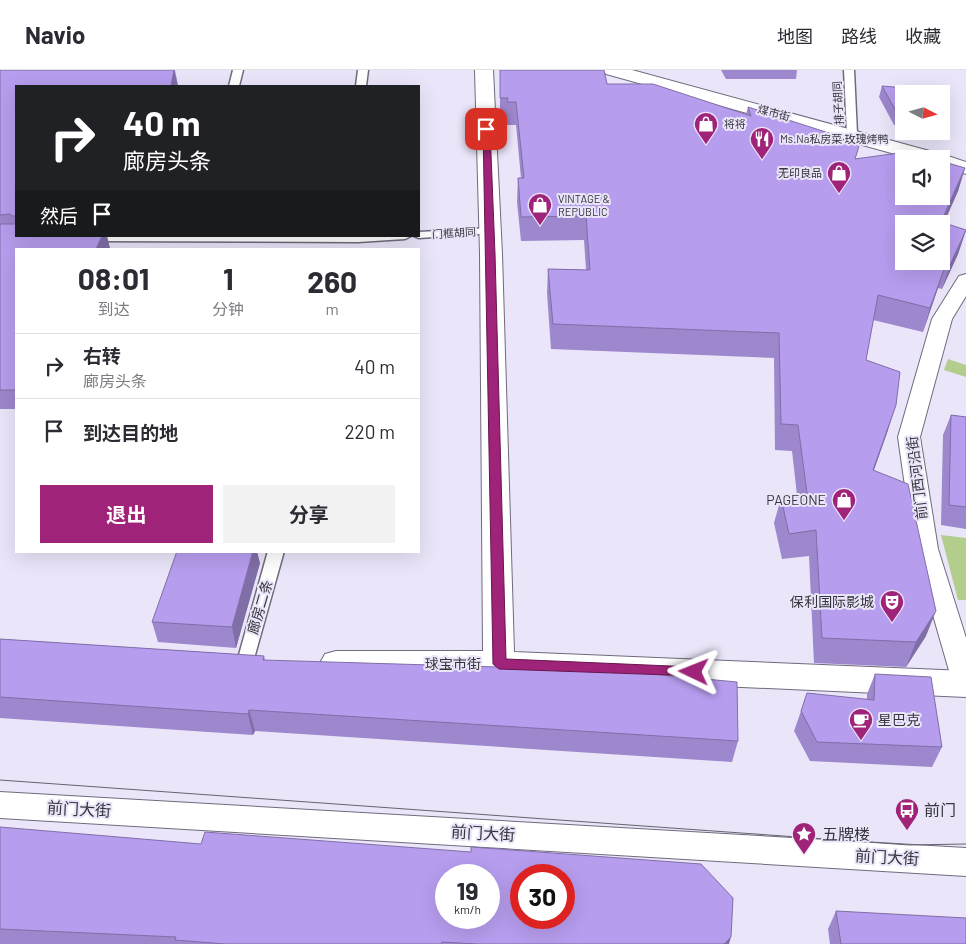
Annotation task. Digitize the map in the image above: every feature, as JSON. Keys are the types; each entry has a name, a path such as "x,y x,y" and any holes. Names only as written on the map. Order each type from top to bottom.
{"street":[{"path":"484,70 490,231 499,664"},
{"name":"煤市街","path":"612,70 906,150"},
{"path":"950,163 966,168"},
{"name":"前门西河沿街","path":"966,280 942,319 909,436 926,549 966,683"},
{"name":"球宝市街","path":"260,661 499,664 966,683"},
{"name":"前门大街","path":"0,805 966,862"}],"lane":[{"path":"234,85 238,70"},
{"path":"362,85 363,70"},
{"name":"排子胡同","path":"849,70 852,134"},
{"name":"门框胡同","path":"420,235 490,231"},
{"path":"77,238 191,241 357,241 395,237"},
{"name":"廊房二条","path":"260,661 276,553"}],"green space":[{"path":"948,359 966,365 966,377 944,370"},
{"path":"941,535 966,538 966,600 958,600"}],"building":[{"path":"0,70 174,70 171,85 15,85 15,216 10,214 0,215"},
{"path":"500,70 604,70 607,84 653,84 751,116 748,107 860,143 855,159 895,154 895,205 949,205 944,215 895,215 895,270 944,270 930,308 878,295 866,360 900,372 896,405 873,470 908,484 936,611 916,642 822,638 816,530 789,534 781,498 807,493 798,425 781,424 779,333 553,324 548,269 590,270 586,216 521,217 518,178 524,178 516,102 507,102 508,98 500,98"},
{"path":"882,86 895,87 895,109"},
{"path":"950,164 965,168 950,202"},
{"path":"0,224 15,224 15,237 102,237 96,248 15,248 15,390 0,390"},
{"path":"950,225 966,230 950,265"},
{"path":"951,415 966,417 966,507 949,505"},
{"path":"176,553 252,553 232,627 152,622"},
{"path":"0,639 264,656 263,660 532,668 533,663 737,682 738,741 249,710 248,714 0,697"},
{"path":"875,674 931,677 942,747 817,742 801,711 807,693 874,700"},
{"path":"0,827 201,844 205,832 471,852 471,847 701,864 733,898 731,937 724,944 478,944 442,942 441,944 226,944 175,940 176,937 0,929"},
{"path":"836,911 966,918 966,944 841,944"}],"tram line":[{"path":"0,780 909,845 966,844"}],"place":[{"name":"将将","path":"706,145"},
{"name":"Ms.Na私房菜·玫瑰烤鸭","path":"762,160"},
{"name":"无印良品","path":"839,194"},
{"name":"VINTAGE & REPUBLIC","path":"540,226"},
{"name":"PAGEONE","path":"844,521"},
{"name":"保利国际影城","path":"892,623"},
{"name":"星巴克","path":"861,741"},
{"name":"前门","path":"907,831"},
{"name":"五牌楼","path":"804,855"}],"route":[{"path":"486,129 491,254 499,664 694,672"}]}
